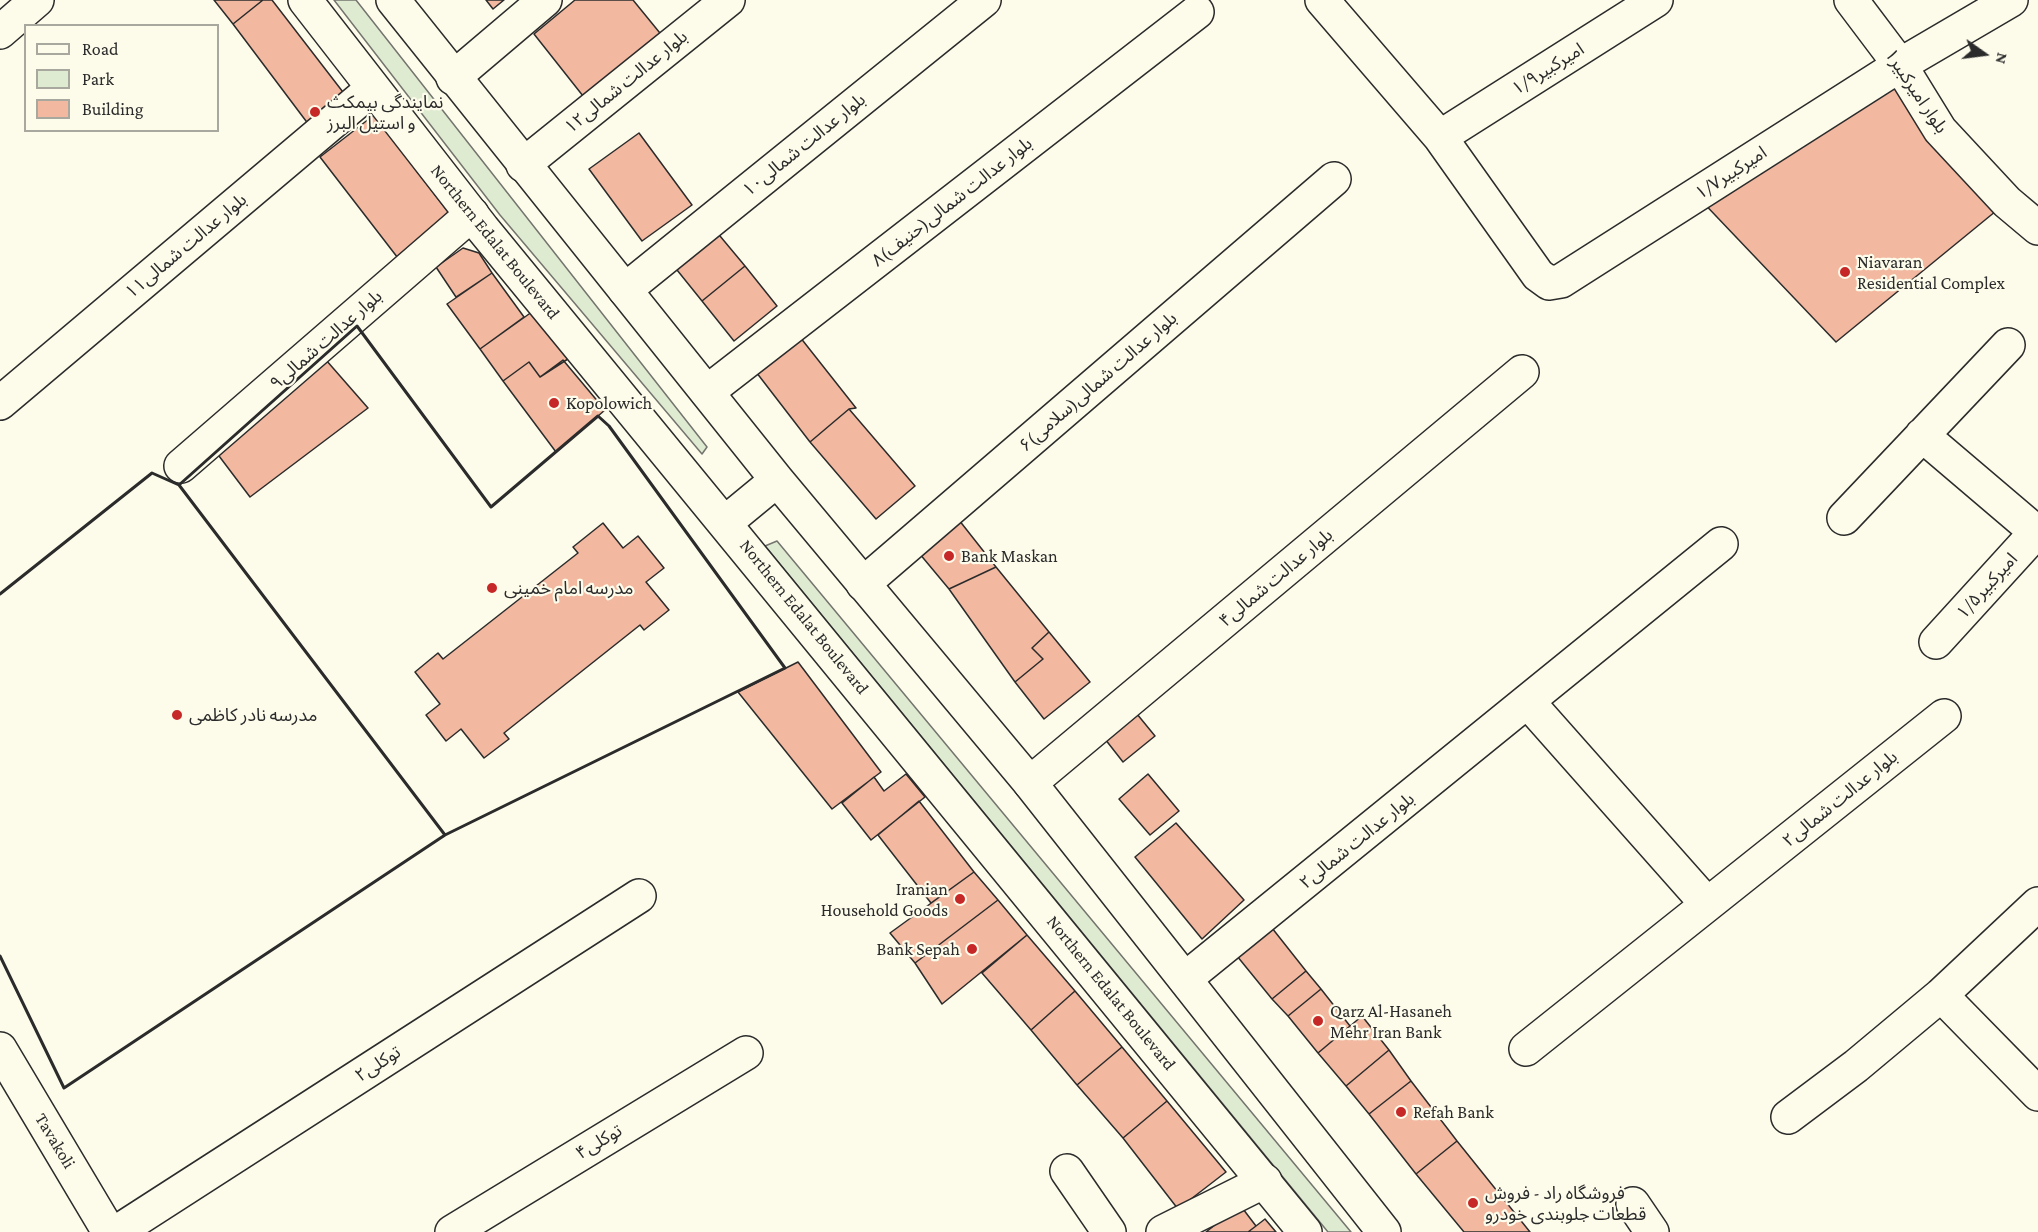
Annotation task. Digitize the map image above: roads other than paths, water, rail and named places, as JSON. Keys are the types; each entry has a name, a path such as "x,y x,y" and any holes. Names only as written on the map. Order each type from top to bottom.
{"street":[{"path":"0,32 38,0"},
{"name":"Northern Edalat Boulevard","path":"305,0 372,89 472,214 1305,1232"},
{"path":"393,0 453,78 777,480 1030,783 1384,1232"},
{"path":"453,78 545,0"},
{"name":"بلوار عدالت شمالی۱۲","path":"524,165 728,0"},
{"name":"بلوار عدالت شمالی۱۰","path":"625,290 984,0"},
{"path":"1322,0 1440,137"},
{"name":"امیرکبیر۱/۹","path":"1440,137 1656,0"},
{"name":"بلوار امیرکبیر۱","path":"1851,0 1900,65 1940,130 2007,202 2038,228"},
{"name":"امیرکبیر۱/۷","path":"1440,137 1539,275 1549,283 1562,281 1900,65 2011,0"},
{"name":"۸بلوار عدالت شمالی(حنیف)","path":"707,392 1197,12"},
{"name":"بلوار عدالت شمالی۱۱","path":"0,403 372,89"},
{"name":"۶بلوار عدالت شمالی(سلامی)","path":"863,584 1334,179"},
{"name":"بلوار عدالت شمالی۹","path":"181,466 472,214"},
{"path":"1844,518 2008,345"},
{"name":"بلوار عدالت شمالی۴","path":"1030,783 1522,372"},
{"path":"1922,435 2037,531"},
{"path":"726,522 777,480"},
{"name":"امیرکبیر۱/۵","path":"1936,642 2037,531"},
{"name":"بلوار عدالت شمالی۲","path":"1185,979 1721,544"},
{"path":"1528,702 1707,904"},
{"name":"بلوار عدالت شمالی۲","path":"1526,1049 1944,716"},
{"name":"توکلی۲","path":"117,1232 639,896"},
{"path":"1788,1117 1856,1066 1941,995 2038,904"},
{"path":"1941,995 2038,1094"},
{"name":"Tavakoli","path":"0,1049 109,1232"},
{"name":"توکلی۴","path":"452,1232 746,1053"},
{"path":"1067,1171 1109,1232"},
{"path":"1163,1232 1265,1181"},
{"path":"1633,1204 1652,1232"}],"place":[{"name":"نمایندگی بیمکث و استیل البرز","path":"315,112"},
{"name":"Niavaran Residential Complex","path":"1845,272"},
{"name":"Kopolowich","path":"554,403"},
{"name":"Bank Maskan","path":"949,556"},
{"name":"مدرسه امام خمینی","path":"492,588"},
{"name":"مدرسه نادر کاظمی","path":"177,715"},
{"name":"Iranian Household Goods","path":"960,899"},
{"name":"Bank Sepah","path":"972,949"},
{"name":"Qarz Al-Hasaneh Mehr Iran Bank","path":"1318,1021"},
{"name":"Refah Bank","path":"1401,1112"},
{"name":"فروشگاه راد - فروش قطعات جلوبندی خودرو","path":"1473,1203"}]}
